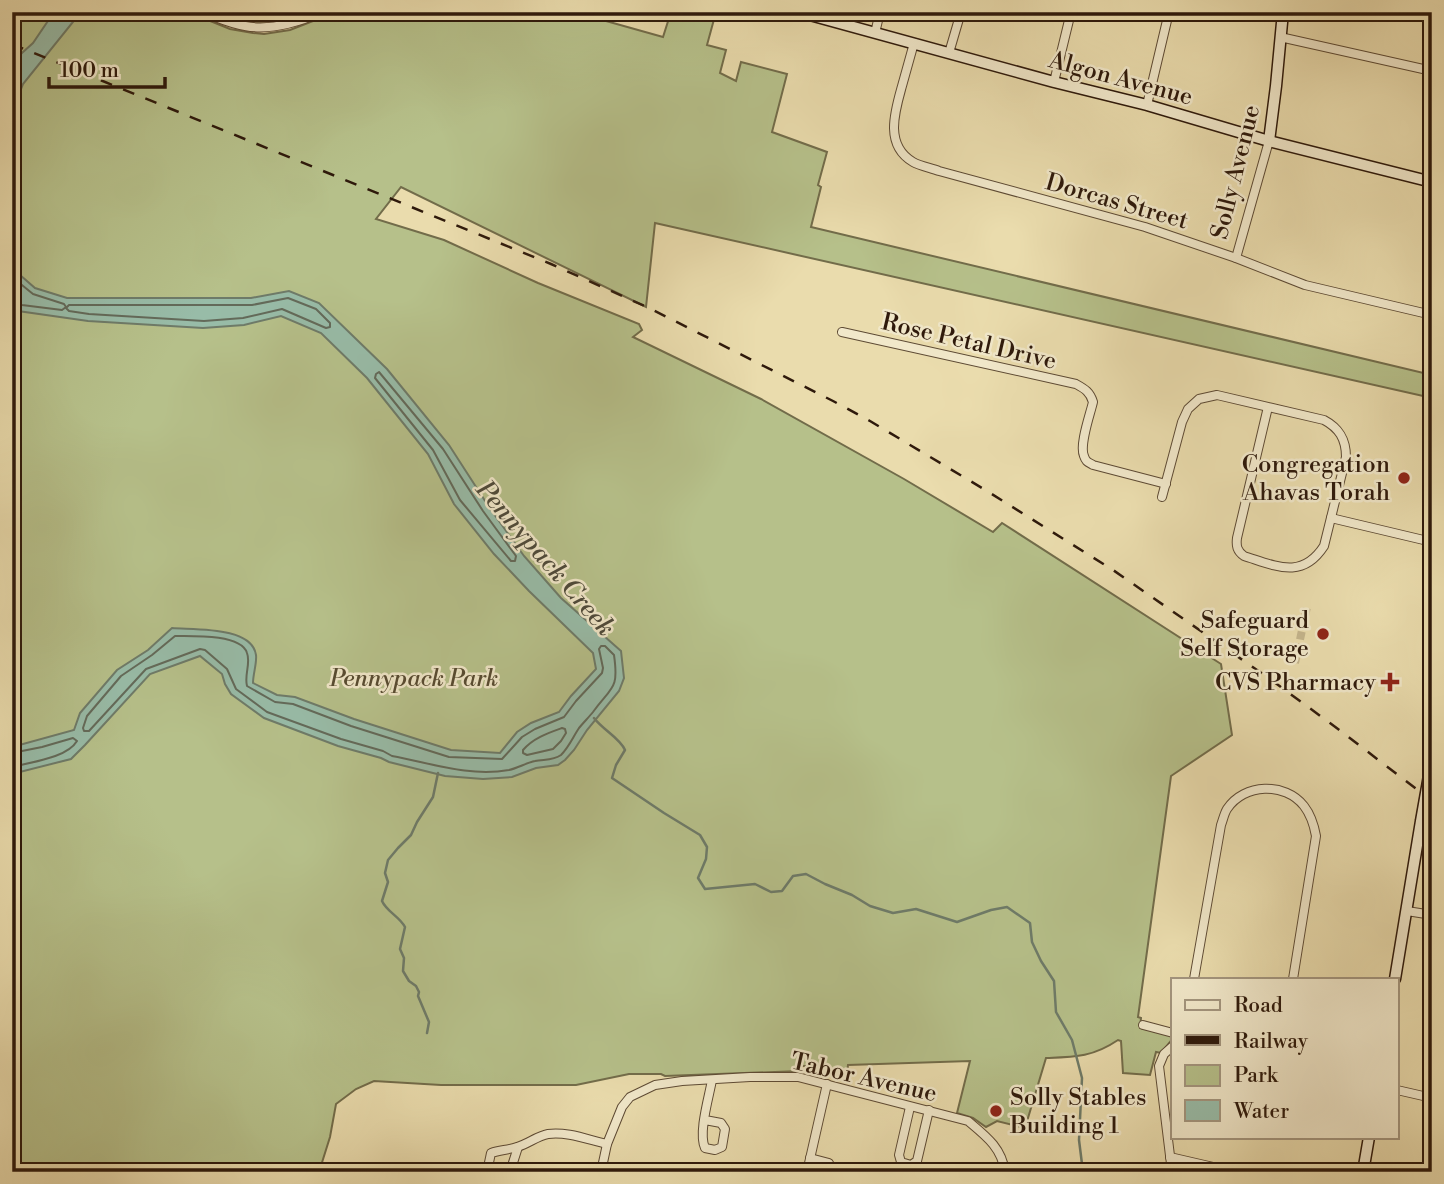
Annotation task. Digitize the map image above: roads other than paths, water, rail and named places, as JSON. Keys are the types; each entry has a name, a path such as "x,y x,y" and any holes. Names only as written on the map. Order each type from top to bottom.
{"street":[{"path":"202,12 244,26 256,27 300,21 322,12"},
{"name":"Algon Avenue","path":"799,12 1432,183"},
{"path":"875,33 880,12"},
{"path":"949,53 961,12"},
{"path":"1054,82 1070,12"},
{"path":"1147,105 1168,12"},
{"name":"Solly Avenue","path":"1236,258 1269,141 1283,12"},
{"path":"1280,37 1432,72"},
{"name":"Dorcas Street","path":"914,43 894,118 895,138 912,162 1145,227 1305,285 1432,315"},
{"name":"Rose Petal Drive","path":"842,332 1076,384 1087,390 1093,402 1083,446 1083,455 1087,461 1093,465 1166,484"},
{"path":"1162,497 1182,422 1188,409 1199,399 1217,395 1324,420 1334,425 1340,433 1346,447 1346,457 1324,546 1310,562 1300,567 1285,569 1244,556 1236,546 1268,407"},
{"path":"1331,518 1432,542"},
{"path":"1395,978 1431,766"},
{"path":"1194,978 1221,825 1227,809 1238,798 1263,788 1290,794 1302,803 1314,824 1317,836 1293,978"},
{"path":"1406,911 1432,915"},
{"path":"1143,1025 1171,1032"},
{"path":"1171,1048 1164,1054 1159,1066 1172,1172"},
{"name":"Tabor Avenue","path":"607,1144 622,1107 630,1097 655,1085 750,1077 798,1077 968,1121 990,1139 1003,1161 1005,1172"},
{"path":"705,1120 712,1080"},
{"path":"807,1172 827,1084"},
{"path":"1398,1090 1432,1098"},
{"path":"910,1107 899,1155 901,1162 911,1165 917,1161 929,1110"},
{"path":"487,1172 491,1153 518,1147 549,1134 564,1134 607,1144 601,1172"},
{"path":"1363,1172 1369,1138"},
{"path":"510,1172 518,1147"},
{"path":"1170,1157 1235,1172"},
{"path":"810,1158 829,1163 832,1172"}],"water":[{"path":"54,12 81,12 23,84 12,111 12,62 33,43"},
{"path":"12,268 35,288 67,298 251,298 289,291 319,303 387,369 449,445 524,556 561,598 621,651 624,678 619,691 574,750 558,765 536,768 512,777 483,779 445,776 389,762 264,718 231,694 222,674 200,656 150,674 71,759 12,774 12,747 74,730 80,713 117,670 148,650 172,628 221,631 244,639 252,646 256,655 253,683 277,695 295,697 451,750 500,753 517,732 531,723 559,712 596,669 593,653 494,554 454,504 428,454 367,378 321,333 281,316 244,325 203,328 88,321 18,311 12,307"}],"waterway":[{"path":"594,718 625,750 612,778 700,835 707,847 706,859 698,878 705,889 755,884 771,892 782,891 793,876 806,874 870,906 893,913 916,909 957,922 1007,907 1030,923 1032,942 1054,981 1056,1012 1072,1040 1082,1078 1079,1140 1083,1172"},
{"path":"427,1033 429,1022 418,996 419,992 403,971 404,958 400,949 405,927 382,901 388,882 385,873 388,860 411,835 433,797 438,773"}],"tunnel":[{"path":"1295,663 1307,607"}],"railway":[{"path":"12,44 551,264 649,308 833,401 987,491 1113,570 1270,679 1432,801"}],"place":[{"name":"Congregation Ahavas Torah","path":"1404,478"},
{"name":"Safeguard Self Storage","path":"1323,634"},
{"name":"CVS Pharmacy","path":"1390,682"},
{"name":"Solly Stables Building 1","path":"996,1111"}],"water label":[{"name":"Pennypack Creek","path":"546,558"}],"park label":[{"name":"Pennypack Park","path":"414,678"}]}
